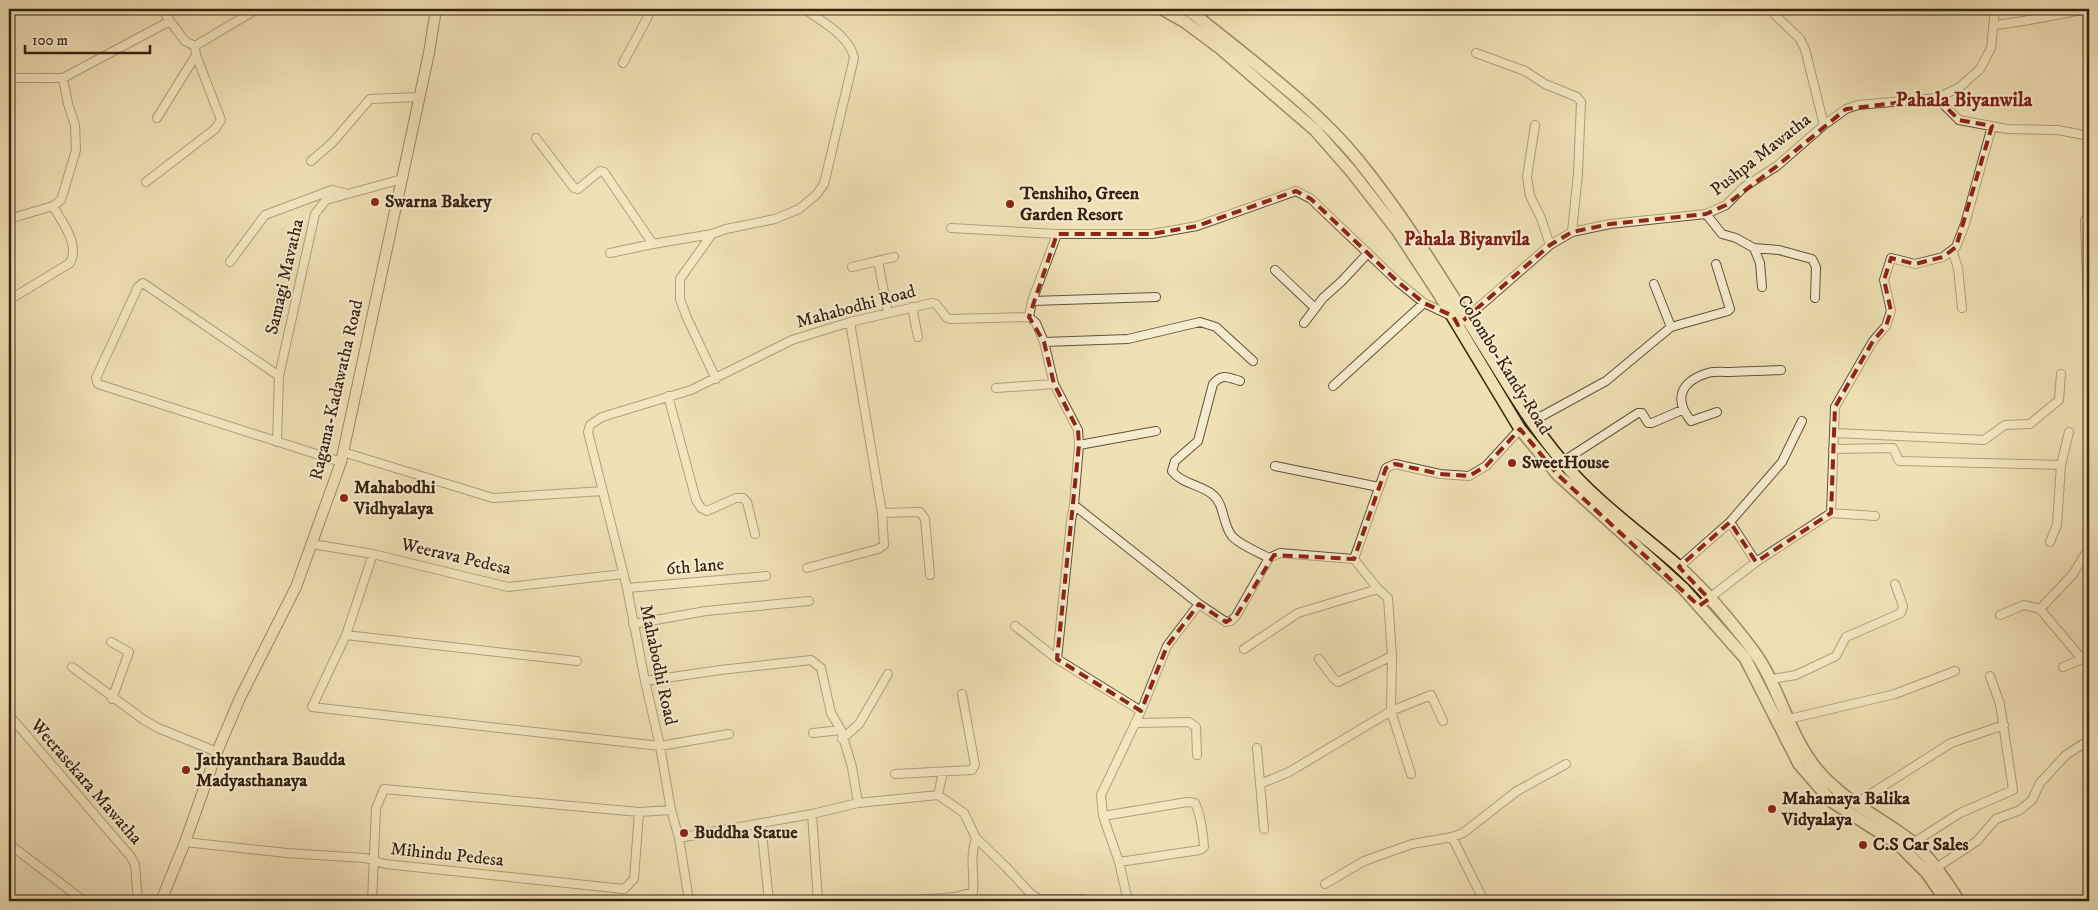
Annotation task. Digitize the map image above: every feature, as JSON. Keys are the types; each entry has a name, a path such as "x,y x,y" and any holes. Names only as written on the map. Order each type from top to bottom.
{"highway":[{"name":"Colombo-Kandy Road","path":"1162,9 1185,22 1220,48 1315,130 1351,171 1397,230 1531,422 1562,462 1588,489 1679,567 1709,598 1753,650 1772,679 1801,746 1817,770 1830,784 1856,804 1913,843 1932,871 1959,901"},
{"name":"Colombo-Kandy Road","path":"1186,9 1202,20 1314,114 1357,159 1400,216 1520,429 1558,475 1684,588 1745,658 1798,764 1807,776 1831,802 1899,845 1932,871 1946,901"}],"main road":[{"name":"Ragama-Kadawatha Road","path":"162,901 186,842 217,752 240,698 296,587 342,457 420,97 436,9"}],"street":[{"path":"146,182 215,129 221,120 195,51 185,41 162,9"},
{"path":"157,118 195,51 257,9"},
{"path":"623,63 652,9"},
{"path":"610,253 712,234 726,228 775,219 800,209 816,195 824,184 854,58 852,48 847,41 805,9"},
{"path":"1772,9 1800,39 1805,48 1824,125"},
{"name":"Pushpa Mawatha","path":"1459,320 1550,245 1572,232 1610,224 1706,214 1726,205 1744,187 1777,166 1824,125 1846,109 1858,105 1937,98 1960,87 1980,68 1991,48 1995,9"},
{"path":"1994,25 2022,23 2043,16 2089,9"},
{"path":"9,78 63,78 170,21"},
{"path":"1476,53 1525,71 1545,84 1577,97 1581,102 1578,173 1572,232"},
{"path":"9,219 53,206 61,200 76,150 75,125 68,104 63,78"},
{"path":"311,161 332,144 370,99 420,97"},
{"path":"1937,98 1959,120 2007,129 2058,130 2089,136"},
{"path":"1535,126 1527,177 1530,196 1541,218 1550,245"},
{"path":"1831,513 1835,407 1873,341 1886,326 1891,311 1884,280 1891,258 1915,264 1943,257 1956,246 1965,224 1992,126"},
{"path":"536,138 574,188 578,189 600,171 604,172 653,244"},
{"name":"Samagi Mavatha","path":"277,442 279,376 315,214 326,200 402,179"},
{"path":"230,262 265,215 332,190 345,194"},
{"path":"951,228 1057,234 1152,234 1188,228 1296,191 1312,200 1424,304 1459,320"},
{"path":"9,300 70,263 74,254 73,243 53,206"},
{"path":"1706,214 1722,234 1736,238 1754,248 1779,250 1812,259 1816,267 1815,298"},
{"path":"2089,215 2085,220 2089,335"},
{"path":"712,234 680,279 680,299 716,379"},
{"path":"1057,234 1032,301 1029,317 1036,323 1044,342 1054,384 1078,430 1079,445 1074,505 1057,659"},
{"path":"1754,248 1760,263 1762,287"},
{"path":"1952,250 1958,268 1962,308"},
{"path":"1304,324 1315,308 1368,253"},
{"path":"852,267 894,257"},
{"path":"878,261 888,313"},
{"path":"1531,422 1606,381 1671,327 1728,311 1730,309 1716,264"},
{"path":"1274,270 1315,308"},
{"path":"279,376 143,283 138,287 96,378 98,384 277,442 342,457 494,498 603,491"},
{"path":"1654,284 1671,327"},
{"path":"1032,301 1156,297"},
{"name":"Mahabodhi Road","path":"689,901 679,838 671,810 660,746 624,574 588,432 590,424 602,417 691,390 792,340 850,322 934,303 947,318 952,319 1029,317"},
{"path":"1333,386 1424,304"},
{"path":"912,307 918,338"},
{"path":"807,568 878,549 884,545 882,513 850,322"},
{"path":"1044,342 1128,339 1200,322 1216,327 1253,361"},
{"path":"1717,412 1691,421 1682,410 1680,400 1682,391 1694,380 1709,372 1781,370"},
{"path":"1835,433 1984,440 2005,425 2030,424 2059,400 2061,374"},
{"path":"1240,381 1224,376 1218,378 1213,384 1198,441 1175,461 1172,471 1178,479 1214,494 1233,537 1269,558"},
{"path":"996,388 1054,384"},
{"path":"668,396 696,500 701,508 707,511 736,498 743,498 747,502 755,534"},
{"path":"1562,462 1638,413 1642,413 1648,423 1652,423 1682,410"},
{"path":"1679,567 1730,522 1782,462 1802,421"},
{"path":"1354,559 1386,468 1395,464 1440,474 1469,476 1486,466 1520,429"},
{"path":"1079,445 1156,431"},
{"path":"2050,542 2057,525 2061,465 2069,432"},
{"path":"1833,450 1893,448 1899,461 2061,465"},
{"path":"1275,466 1379,487"},
{"path":"1074,505 1199,604 1226,622 1231,621 1236,616 1269,558 1280,553 1354,559 1378,589 1388,598 1392,656 1391,711 1411,774"},
{"path":"882,513 920,512 923,515 926,520 930,575"},
{"path":"1699,606 1756,562 1831,513 1875,516"},
{"path":"1730,522 1756,562"},
{"name":"Weerava Pedesa","path":"312,544 373,554 508,587 624,574"},
{"path":"2040,609 2074,574 2089,548"},
{"path":"373,554 346,635 312,707 660,746 728,734"},
{"name":"6th lane","path":"627,588 766,576"},
{"path":"1772,679 1796,675 1836,656 1846,637 1901,613 1903,606 1895,584"},
{"path":"1244,649 1298,613 1378,589"},
{"path":"633,624 706,612 809,601"},
{"path":"1128,901 1103,816 1101,795 1141,711 1167,646 1199,604"},
{"path":"2000,615 2024,605 2040,609 2085,659 2063,668"},
{"path":"1015,626 1057,659 1141,711"},
{"path":"346,635 577,661"},
{"path":"110,642 130,652 112,698"},
{"path":"1319,658 1338,682 1392,656"},
{"path":"645,681 720,670 811,660 821,668 831,713 841,730 842,739 852,767 858,803"},
{"path":"72,667 112,698 158,728 217,752"},
{"path":"1789,719 1895,694 1955,671"},
{"path":"842,739 859,724 888,674"},
{"path":"1913,843 1960,813 2013,790 2000,704 1990,676"},
{"path":"895,774 972,770 975,765 962,694"},
{"path":"1260,784 1289,772 1391,711 1431,695 1443,720"},
{"name":"Weerasekara Mawatha","path":"9,715 131,856 135,865 138,901"},
{"path":"1135,723 1189,722 1194,724 1196,727 1197,755"},
{"path":"1856,804 1951,743 2004,724"},
{"path":"813,734 841,730"},
{"path":"1932,871 1977,841 1996,819 2020,810 2032,800 2040,784 2066,755 2089,740"},
{"path":"1257,748 1264,829"},
{"path":"1325,884 1364,861 1412,844 1452,837 1462,833 1517,791 1566,764"},
{"path":"938,795 943,772"},
{"path":"372,901 376,808 384,790 639,812 671,810"},
{"path":"679,838 761,824 858,803 938,795 964,813 976,838 1030,893 1039,899 1058,901 1081,899 1092,901"},
{"path":"1103,816 1187,802 1195,803 1198,810 1204,847 1200,850 1118,862"},
{"name":"Mihindu Pedesa","path":"186,842 287,853 365,858 385,864 624,889 634,880 639,812"},
{"path":"812,814 818,901"},
{"path":"761,824 769,901"},
{"path":"1452,837 1484,901"},
{"path":"905,901 955,897 973,892 972,849 976,838"},
{"path":"9,844 84,901"}],"highlighted area":[{"path":"1937,98 1959,120 1992,126 1956,247 1943,257 1915,264 1891,258 1884,280 1891,311 1886,326 1873,341 1835,407 1831,513 1756,562 1730,522 1679,567 1709,599 1699,606 1558,475 1520,429 1486,466 1469,476 1440,474 1395,464 1386,468 1354,559 1274,555 1236,616 1226,622 1199,604 1167,646 1141,711 1057,659 1079,445 1078,430 1054,384 1044,342 1029,317 1057,234 1152,234 1197,226 1296,191 1311,199 1398,282 1424,303 1453,316 1458,325 1550,245 1572,232 1610,224 1706,214 1726,205 1846,109"}],"place":[{"name":"Swarna Bakery","path":"375,202"},
{"name":"Tenshiho, Green Garden Resort","path":"1010,204"},
{"name":"SweetHouse","path":"1512,463"},
{"name":"Mahabodhi Vidhyalaya","path":"344,498"},
{"name":"Jathyanthara Baudda Madyasthanaya","path":"186,770"},
{"name":"Mahamaya Balika Vidyalaya","path":"1772,809"},
{"name":"Buddha Statue","path":"684,833"},
{"name":"C.S Car Sales","path":"1863,845"}],"district":[{"name":"Pahala Biyanwila","path":"1964,100"},
{"name":"Pahala Biyanvila","path":"1467,239"}]}
